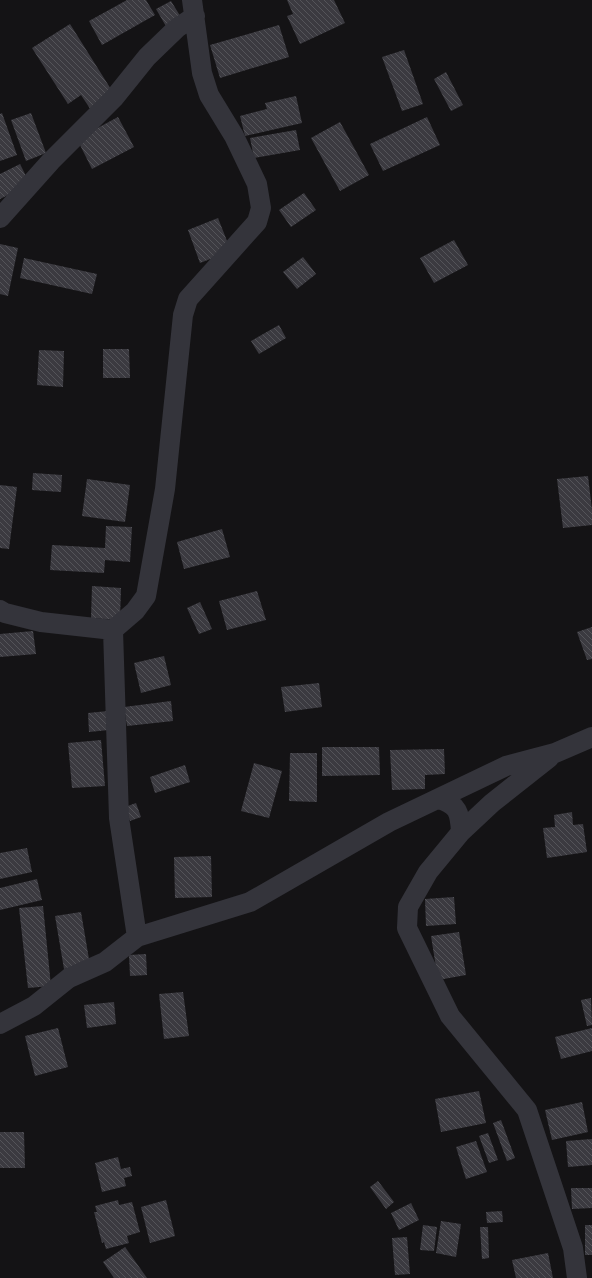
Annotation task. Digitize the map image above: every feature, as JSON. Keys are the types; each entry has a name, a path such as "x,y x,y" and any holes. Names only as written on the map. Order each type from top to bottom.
{"street":[{"path":"0,218 52,161 114,98 147,57 177,28 194,8"},
{"path":"0,610 5,613 41,622 113,630 135,611 146,596 165,489 183,315 188,299 257,222 260,208 257,184 234,136 209,95 202,73 194,8"},
{"path":"113,630 119,818 137,938"},
{"path":"0,1024 34,1006 69,978 105,962 137,938 250,902 389,822 506,766 556,753 592,737"},
{"path":"556,753 492,803 461,832 428,872 408,907 407,928 450,1016 527,1110 573,1248 577,1278"},
{"path":"490,774 492,803"},
{"path":"438,799 448,801 456,808 460,818 461,832"}],"building":[{"path":"127,0 146,0 155,15 102,45 89,21"},
{"path":"287,0 334,0 345,23 300,44 287,16 293,14"},
{"path":"171,1 182,19 167,28 156,9"},
{"path":"70,24 114,94 91,110 81,95 68,104 32,48"},
{"path":"279,25 289,57 220,78 210,45"},
{"path":"404,50 423,104 402,111 382,57"},
{"path":"446,72 463,105 451,111 434,79"},
{"path":"296,96 302,123 245,136 240,116 267,109 265,103"},
{"path":"2,113 17,155 0,161 0,114"},
{"path":"31,113 46,153 26,161 11,120"},
{"path":"118,117 134,147 92,169 77,139"},
{"path":"427,117 440,145 383,171 370,144"},
{"path":"340,122 369,175 340,191 311,138"},
{"path":"296,130 300,150 254,158 250,138"},
{"path":"20,164 30,184 0,199 0,174"},
{"path":"304,193 316,210 291,227 279,210"},
{"path":"218,218 231,251 200,263 188,230"},
{"path":"454,240 468,265 434,283 420,258"},
{"path":"0,244 18,248 8,296 0,294"},
{"path":"303,257 316,274 297,289 283,272"},
{"path":"24,258 97,274 92,294 20,278"},
{"path":"279,325 286,338 259,354 251,341"},
{"path":"103,349 129,349 130,378 103,378"},
{"path":"39,350 64,351 63,387 37,385"},
{"path":"33,473 62,475 61,492 32,490"},
{"path":"588,476 592,510 592,525 563,528 557,479"},
{"path":"87,479 130,485 125,522 82,516"},
{"path":"0,485 17,487 9,549 0,548"},
{"path":"106,526 132,527 130,562 105,560 104,573 50,570 52,545 105,548"},
{"path":"222,529 230,557 184,569 177,542"},
{"path":"92,586 121,588 120,620 91,618"},
{"path":"257,591 266,620 227,630 219,601"},
{"path":"200,602 212,629 199,634 187,608"},
{"path":"592,627 592,659 587,660 577,632"},
{"path":"33,631 36,654 0,657 0,634"},
{"path":"164,656 171,685 141,693 134,663"},
{"path":"319,683 322,707 285,712 281,687"},
{"path":"171,701 173,721 127,726 124,707"},
{"path":"108,711 109,730 89,732 88,713"},
{"path":"101,740 105,786 72,788 68,743"},
{"path":"322,747 379,747 380,775 322,776"},
{"path":"444,749 445,774 425,775 425,789 392,790 390,750"},
{"path":"290,753 317,753 317,802 289,801"},
{"path":"254,763 282,771 269,818 241,811"},
{"path":"185,765 190,782 155,793 150,777"},
{"path":"136,803 141,817 130,821 125,807"},
{"path":"572,812 573,825 583,824 587,852 547,858 543,828 555,827 554,815"},
{"path":"27,848 32,872 0,879 0,853"},
{"path":"211,856 212,897 175,898 174,857"},
{"path":"37,879 42,900 0,910 0,888"},
{"path":"454,897 456,924 426,926 425,899"},
{"path":"43,906 51,986 28,988 19,908"},
{"path":"81,912 90,965 64,969 55,916"},
{"path":"459,932 466,975 438,980 431,936"},
{"path":"146,954 147,975 130,976 129,955"},
{"path":"183,992 189,1036 164,1039 159,994"},
{"path":"591,998 592,1025 587,1026 581,1000"},
{"path":"114,1002 116,1024 87,1028 84,1005"},
{"path":"58,1028 68,1067 35,1076 25,1036"},
{"path":"592,1028 592,1051 561,1059 555,1037"},
{"path":"479,1091 486,1123 441,1132 435,1099"},
{"path":"582,1102 588,1132 552,1140 545,1110"},
{"path":"501,1120 515,1158 507,1161 493,1123"},
{"path":"0,1132 24,1132 25,1168 0,1168"},
{"path":"488,1133 498,1160 489,1163 479,1136"},
{"path":"592,1139 592,1165 568,1167 566,1141"},
{"path":"476,1141 487,1172 466,1179 456,1147"},
{"path":"118,1157 121,1169 130,1167 132,1176 124,1178 126,1186 102,1192 95,1163"},
{"path":"378,1181 394,1202 386,1209 370,1187"},
{"path":"571,1188 592,1188 592,1208 572,1209"},
{"path":"118,1200 119,1205 132,1202 140,1232 127,1236 129,1243 106,1249 104,1242 102,1243 94,1212 97,1212 95,1206"},
{"path":"166,1200 175,1236 150,1243 141,1207"},
{"path":"411,1203 419,1220 399,1230 391,1213"},
{"path":"502,1211 503,1222 487,1223 486,1212"},
{"path":"441,1221 461,1224 456,1257 436,1253"},
{"path":"423,1225 437,1227 434,1251 420,1250"},
{"path":"585,1225 592,1225 592,1255 585,1255"},
{"path":"480,1227 488,1227 489,1258 482,1259"},
{"path":"407,1237 410,1274 395,1275 392,1238"},
{"path":"125,1247 147,1278 114,1278 103,1262"},
{"path":"548,1253 553,1278 516,1278 512,1260"}]}
